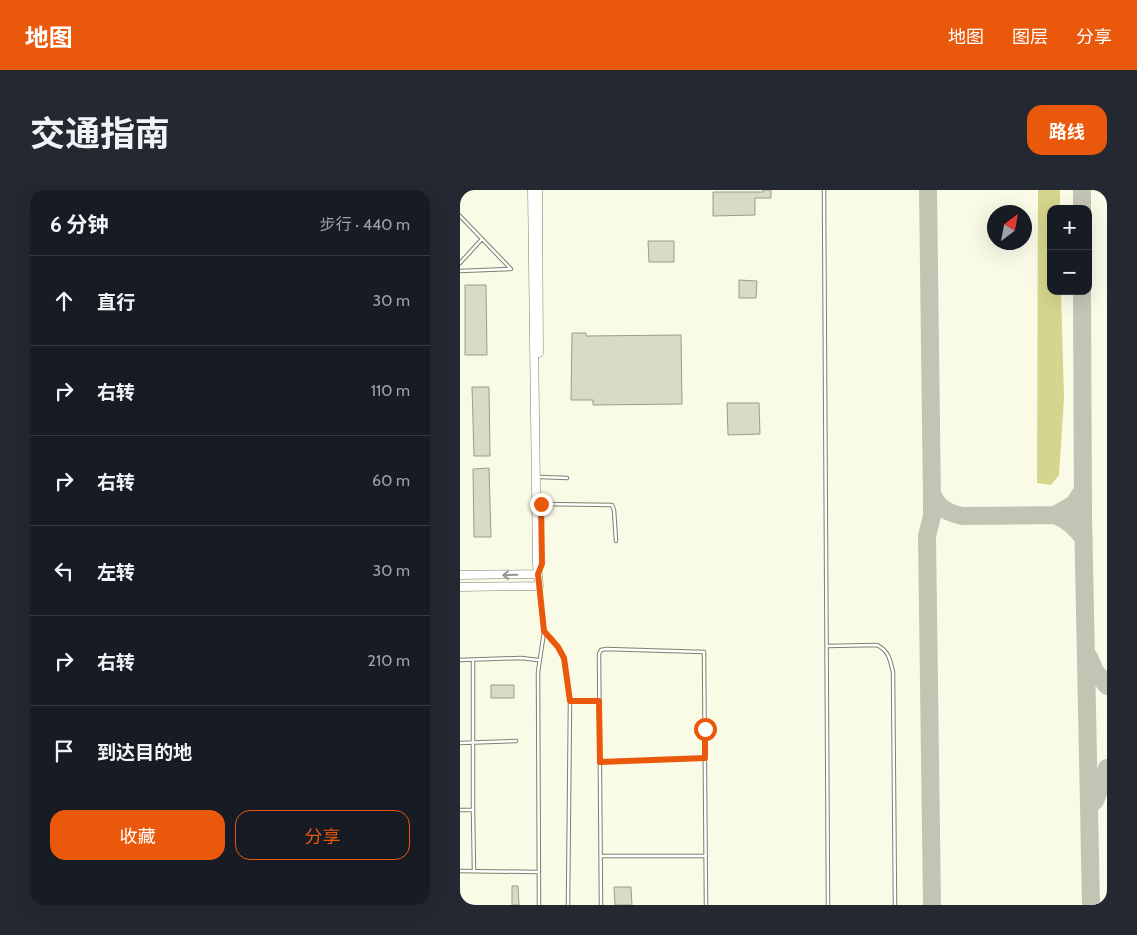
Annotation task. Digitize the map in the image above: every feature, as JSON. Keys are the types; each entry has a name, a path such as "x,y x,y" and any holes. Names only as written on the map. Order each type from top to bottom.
{"main road":[{"path":"460,587 538,586 532,190"},
{"path":"538,190 542,564 538,574"},
{"path":"460,575 538,574"}],"lane":[{"path":"824,190 828,905"},
{"path":"460,216 511,269 460,271"},
{"path":"460,263 482,239"},
{"path":"540,476 567,478"},
{"path":"541,504 611,504 614,508 616,540"},
{"path":"538,586 544,631 539,660 539,905"},
{"path":"544,631 558,647 564,658 570,701 568,905"},
{"path":"827,646 877,645 884,649 890,657 893,672 895,905"},
{"path":"601,905 599,654 603,650 704,652 706,905"},
{"path":"460,660 521,658 539,660"},
{"path":"473,660 474,871"},
{"path":"570,701 599,701"},
{"path":"460,743 516,741"},
{"path":"600,762 705,758"},
{"path":"460,810 473,810"},
{"path":"601,856 706,856"},
{"path":"460,871 538,872"}],"shaded area":[{"path":"1038,190 1060,190 1060,205 1047,205 1047,295 1061,295 1064,399 1059,475 1051,485 1037,483"}],"building":[{"path":"763,190 771,190 771,198 755,198 755,215 713,216 713,192 763,192"},
{"path":"648,241 674,241 674,262 649,262"},
{"path":"739,280 757,281 756,298 739,298"},
{"path":"465,285 486,285 487,355 465,355"},
{"path":"572,333 586,333 586,336 681,335 682,404 593,405 593,400 571,400"},
{"path":"472,387 489,387 490,456 474,456"},
{"path":"727,403 759,403 760,434 728,435"},
{"path":"489,468 491,537 474,537 473,469"},
{"path":"491,685 514,685 514,698 491,698"},
{"path":"512,886 518,886 519,905 512,905"},
{"path":"614,887 631,887 632,905 615,905"}],"taxiway":[{"path":"928,190 932,516 927,536 932,905"},
{"path":"1082,190 1082,205"},
{"path":"1082,295 1083,514 1091,905"},
{"path":"1083,490 1074,504 1055,515 1071,524 1084,539"},
{"path":"932,493 943,509 962,516 1055,515"},
{"path":"1089,657 1095,671 1107,686"},
{"path":"1095,801 1107,768"}],"route":[{"path":"541,504 542,564 538,574 538,586 544,631 558,647 564,658 570,701 599,701 600,762 705,758 705,729"}]}
